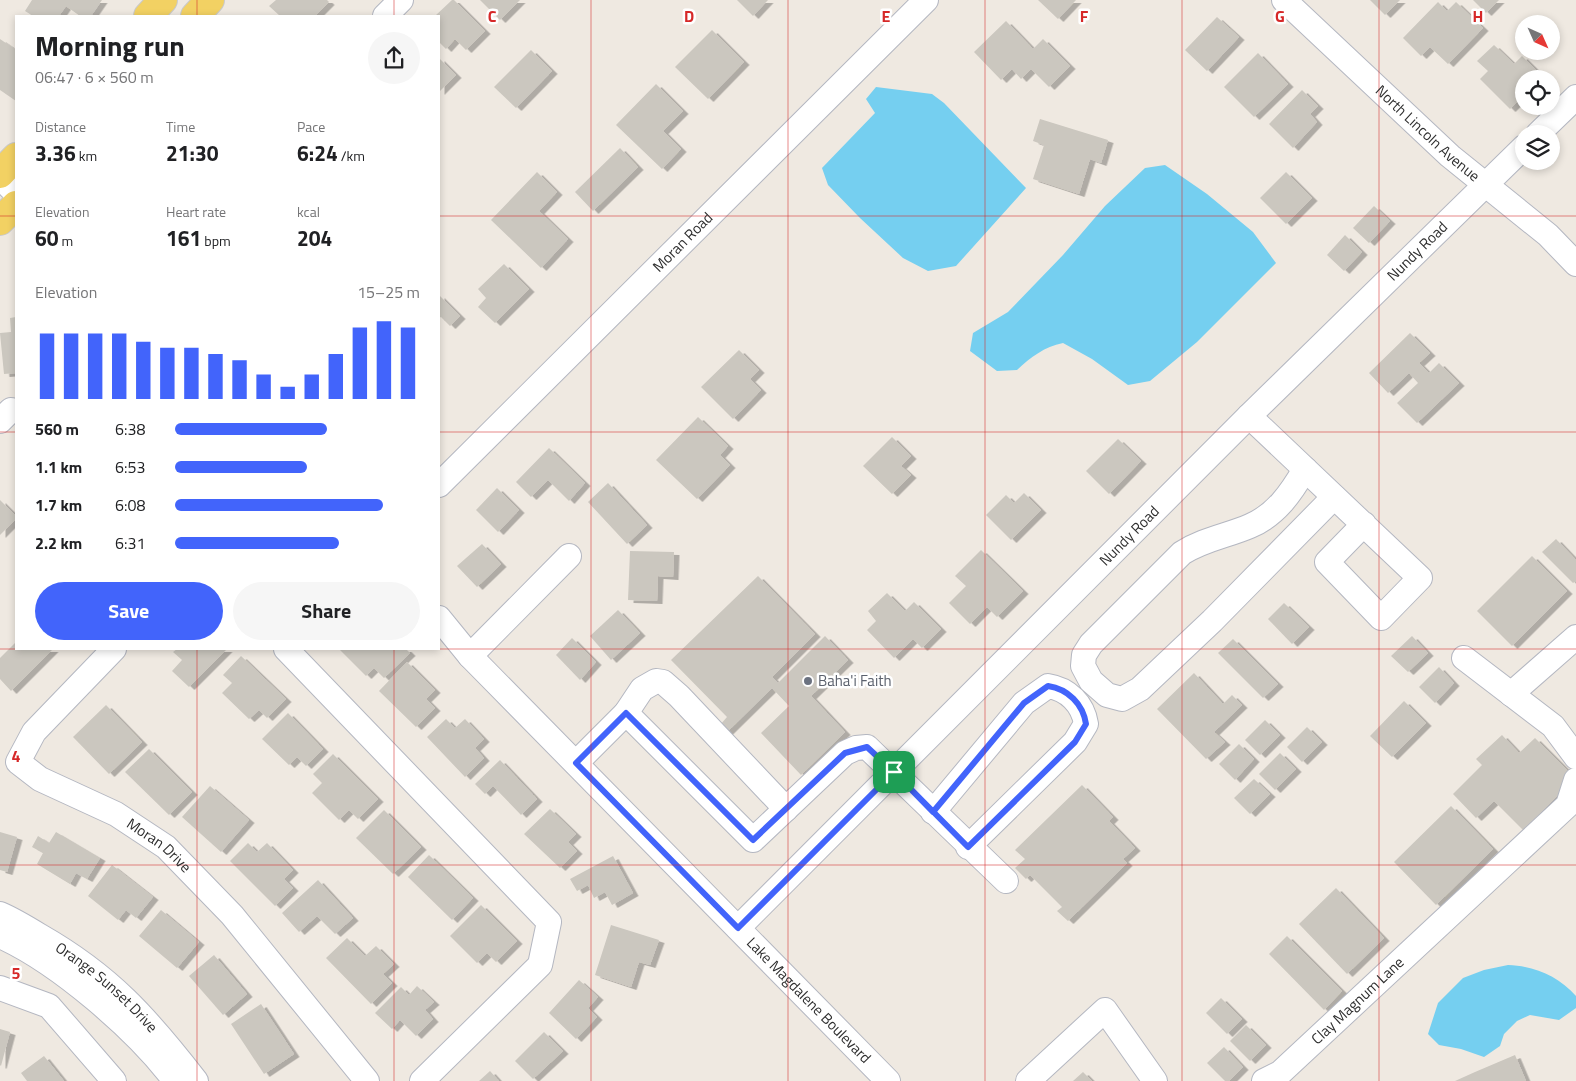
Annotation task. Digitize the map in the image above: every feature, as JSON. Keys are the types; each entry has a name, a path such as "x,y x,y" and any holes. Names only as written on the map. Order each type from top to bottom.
{"main road":[{"path":"149,15 163,0"},
{"path":"0,175 15,158"},
{"path":"0,221 15,206"}],"street":[{"path":"386,15 401,0"},
{"name":"Moran Road","path":"440,484 926,0"},
{"name":"North Lincoln Avenue","path":"1284,0 1450,156 1548,234 1576,264"},
{"path":"1547,125 1576,97"},
{"name":"Nundy Road","path":"738,928 1249,416 1515,156"},
{"path":"0,175 15,192"},
{"path":"0,421 11,410 15,411"},
{"path":"1249,416 1364,524"},
{"path":"1306,470 1289,496 1275,510 1250,526 1197,543 1182,553 1091,644 1084,655 1083,666 1091,681 1107,695 1122,698 1140,689 1212,621 1334,497"},
{"path":"470,656 569,556"},
{"name":"Lake Magdalene Boulevard","path":"440,619 470,656 888,1081"},
{"path":"1511,694 1576,637"},
{"name":"Moran Drive","path":"113,650 34,732 18,762 40,779 116,814 166,847 232,915 366,1081"},
{"path":"287,650 549,922 540,965 422,1081"},
{"path":"1464,658 1553,726 1576,756"},
{"path":"576,763 626,713 642,689 656,681 663,682 680,696 786,809"},
{"path":"933,812 1024,703 1048,686 1061,688 1075,700 1084,713 1086,724 1075,742 968,847"},
{"path":"626,713 753,840 845,753 856,748 867,747 968,847 1006,881"},
{"name":"Clay Magnum Lane","path":"1264,1081 1280,1073 1568,805 1576,780"},
{"name":"Orange Sunset Drive","path":"0,914 74,956 117,990 150,1023 196,1081"},
{"name":"Orange Sunset Drive","path":"0,936 73,980 128,1030 175,1081"},
{"path":"0,988 49,1006 114,1081"},
{"path":"1028,1081 1105,1010 1155,1081"}],"water":[{"path":"876,87 932,94 944,103 1026,188 956,266 928,271 903,258 828,185 822,168 875,113 866,99"},
{"path":"1165,165 1207,194 1253,232 1276,263 1197,342 1150,381 1128,385 1092,359 1063,343 1038,353 1017,370 997,371 970,351 973,333 1008,312 1063,255 1105,206 1145,168"},
{"path":"1508,965 1537,970 1562,983 1576,996 1576,1008 1559,1020 1530,1015 1517,1021 1504,1034 1500,1046 1484,1057 1461,1049 1439,1045 1428,1034 1438,1003 1463,978 1484,970"}],"building":[{"path":"32,0 102,0 92,15 79,15 66,6 60,15 31,15 25,11"},
{"path":"276,0 327,0 329,2 316,15 279,15 269,6"},
{"path":"454,0 485,31 466,50 455,39 446,49 440,43 440,15 436,15"},
{"path":"480,0 520,0 500,20"},
{"path":"737,0 768,0 753,16"},
{"path":"1038,0 1076,0 1058,19"},
{"path":"1370,0 1400,0 1385,15"},
{"path":"1473,0 1499,0 1486,13"},
{"path":"1438,2 1447,11 1456,2 1483,28 1448,64 1430,47 1421,56 1403,38"},
{"path":"1217,17 1239,37 1207,71 1185,50"},
{"path":"1006,21 1033,49 1043,39 1070,66 1049,87 1031,69 1021,79 1012,69 1001,80 974,52"},
{"path":"712,30 744,62 708,99 675,67"},
{"path":"0,39 15,49 15,100 0,90"},
{"path":"1494,45 1514,64 1518,60 1526,60 1536,70 1515,70 1515,104 1510,109 1480,79 1488,71 1477,61"},
{"path":"531,50 552,71 516,108 494,87"},
{"path":"1258,53 1288,84 1254,117 1224,87"},
{"path":"440,59 456,75 440,91"},
{"path":"656,84 683,111 663,131 681,149 662,169 616,125"},
{"path":"1302,90 1318,106 1310,114 1317,122 1293,148 1269,124"},
{"path":"1040,119 1108,140 1101,163 1090,159 1079,194 1033,179 1044,145 1033,141"},
{"path":"620,148 638,167 593,211 575,192"},
{"path":"537,172 557,192 539,211 568,239 541,268 491,220"},
{"path":"1286,172 1312,198 1286,224 1260,198"},
{"path":"1374,206 1390,221 1369,243 1353,228"},
{"path":"1345,235 1362,252 1344,271 1327,255"},
{"path":"504,264 529,289 495,323 478,307 486,298 478,289"},
{"path":"440,296 460,316 450,326 441,317"},
{"path":"15,317 15,373 4,374 0,333 11,332 10,318"},
{"path":"1410,333 1430,353 1419,363 1429,373 1439,363 1459,383 1417,423 1397,403 1418,383 1409,373 1388,393 1369,373"},
{"path":"739,350 759,370 750,379 761,390 733,419 701,387"},
{"path":"698,417 728,446 720,455 730,465 697,499 656,460"},
{"path":"892,437 911,456 901,466 911,475 892,494 863,466"},
{"path":"1118,439 1141,461 1109,494 1086,471"},
{"path":"549,448 585,483 569,501 548,480 531,497 516,482"},
{"path":"608,483 647,525 627,544 588,502"},
{"path":"497,488 519,510 498,532 476,510"},
{"path":"1024,493 1041,510 1011,540 986,515 1006,495 1014,503"},
{"path":"0,500 15,515 15,520 0,535"},
{"path":"1556,539 1576,560 1576,581 1573,583 1542,552"},
{"path":"482,544 501,564 477,587 457,566"},
{"path":"981,550 1023,591 997,617 987,607 970,624 949,603 966,586 955,576"},
{"path":"630,551 674,552 673,577 658,576 657,601 628,600"},
{"path":"1532,556 1567,591 1512,646 1477,611"},
{"path":"758,576 815,634 772,677 778,683 825,636 848,660 811,696 845,732 801,775 761,733 789,706 772,688 727,732 720,725 727,717 671,660"},
{"path":"887,593 905,611 914,602 941,629 922,648 913,639 894,658 867,630 876,621 868,611"},
{"path":"1284,603 1309,627 1292,644 1268,619"},
{"path":"618,610 640,633 611,660 590,636"},
{"path":"1412,636 1428,653 1408,672 1391,656"},
{"path":"572,638 596,662 580,680 556,655"},
{"path":"1233,639 1278,684 1263,698 1218,653"},
{"path":"15,643 15,650 52,650 11,691 0,679 0,658"},
{"path":"176,650 226,650 189,687 172,671 182,660 173,652"},
{"path":"340,650 407,650 410,653 384,678 374,668 366,676"},
{"path":"241,656 286,699 267,718 259,710 249,719 222,693 232,683 223,675"},
{"path":"407,662 435,690 426,699 435,708 416,727 379,691"},
{"path":"1439,667 1454,683 1435,703 1419,687"},
{"path":"1194,673 1223,704 1232,695 1242,705 1214,732 1225,742 1206,759 1157,709"},
{"path":"1404,701 1426,723 1392,757 1370,736"},
{"path":"106,705 142,742 109,774 73,737"},
{"path":"288,713 323,749 306,766 297,757 289,765 262,739"},
{"path":"446,719 455,728 465,719 484,739 475,748 484,758 465,777 427,737"},
{"path":"1265,720 1280,735 1260,755 1245,740"},
{"path":"1307,727 1322,742 1302,762 1287,747"},
{"path":"1502,735 1519,753 1535,738 1575,778 1523,830 1494,801 1476,818 1453,794 1482,765 1476,759"},
{"path":"1239,744 1254,759 1235,780 1219,764"},
{"path":"149,749 192,792 169,815 125,772"},
{"path":"1280,753 1296,769 1275,790 1259,774"},
{"path":"333,754 378,799 358,819 349,810 339,820 312,793 322,783 313,774"},
{"path":"500,760 537,799 521,815 493,786 485,794 475,784"},
{"path":"1254,779 1270,794 1250,814 1234,798"},
{"path":"1082,785 1113,817 1109,821 1135,848 1123,859 1127,863 1068,921 1057,911 1062,907 1030,875 1026,879 1015,868 1025,859 1015,850"},
{"path":"210,786 249,820 221,852 182,817"},
{"path":"1451,806 1493,849 1436,905 1394,862"},
{"path":"550,809 576,834 568,842 577,851 560,868 524,834"},
{"path":"384,810 421,847 393,874 356,838"},
{"path":"0,832 17,837 7,872 0,870"},
{"path":"56,832 100,858 87,879 76,873 70,884 37,864 43,853 32,847 38,836 49,843"},
{"path":"248,843 257,852 267,843 293,870 284,879 293,888 275,906 230,861"},
{"path":"429,855 473,898 452,920 408,877"},
{"path":"613,856 633,893 612,905 605,892 594,898 588,885 577,891 570,879"},
{"path":"112,865 153,897 136,918 126,910 118,920 88,896"},
{"path":"318,880 353,918 335,934 317,916 299,932 282,913"},
{"path":"1336,888 1384,938 1347,974 1299,924"},
{"path":"481,905 517,941 496,962 487,953 477,963 450,936"},
{"path":"161,910 199,942 177,968 139,936"},
{"path":"611,925 659,940 650,965 639,962 631,987 595,975"},
{"path":"1287,936 1342,991 1324,1010 1269,954"},
{"path":"347,938 365,956 376,946 394,964 383,974 392,983 371,1004 326,958"},
{"path":"214,955 247,994 223,1015 189,976"},
{"path":"579,980 598,997 588,1008 597,1017 576,1039 549,1013"},
{"path":"417,986 434,1002 425,1010 433,1019 416,1036 400,1020 392,1029 375,1013 401,987 409,995"},
{"path":"1221,998 1242,1019 1227,1034 1206,1013"},
{"path":"261,1004 294,1054 264,1074 231,1024"},
{"path":"1246,1025 1266,1045 1250,1061 1230,1041"},
{"path":"0,1029 10,1032 1,1066 0,1065"},
{"path":"544,1032 563,1051 533,1079 515,1061"},
{"path":"1224,1047 1243,1067 1229,1081 1225,1081 1207,1063"},
{"path":"1515,1055 1526,1081 1455,1081 1475,1072"},
{"path":"44,1056 64,1081 27,1081 21,1073"},
{"path":"490,1071 499,1081 479,1081"},
{"path":"1083,1072 1092,1081 1073,1081"}],"place":[{"name":"Baha'i Faith","path":"808,681"}],"route":[{"path":"894,772 867,747 856,748 845,753 753,840 626,713 576,763 738,928 894,772 933,812 968,847 1075,742 1086,724 1084,713 1075,700 1061,688 1048,686 1024,703 933,812 894,772"}]}
